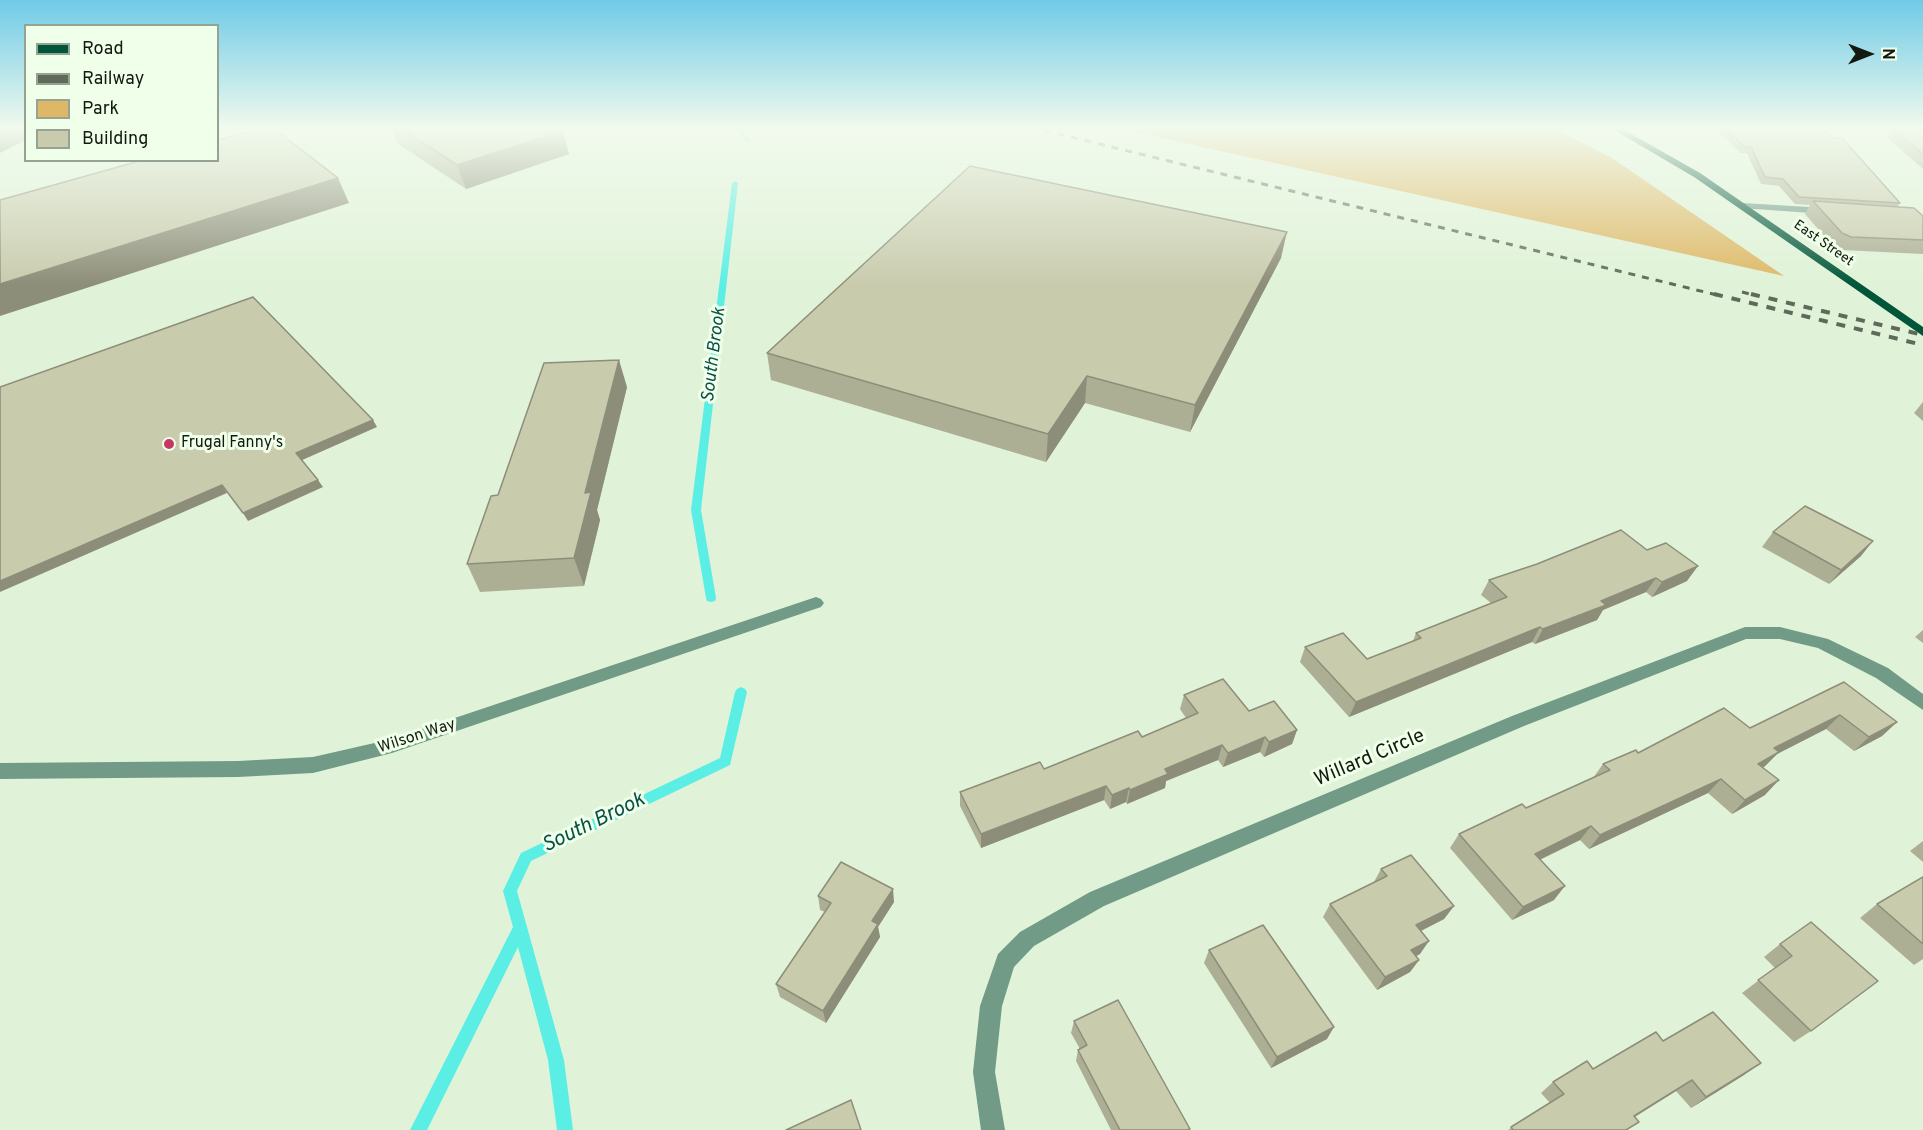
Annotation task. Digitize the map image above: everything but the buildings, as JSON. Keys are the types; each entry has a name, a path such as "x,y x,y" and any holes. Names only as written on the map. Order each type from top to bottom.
{"main road":[{"name":"East Street","path":"1703,180 1923,332"}],"street":[{"path":"1743,206 1832,211"},
{"name":"Wilson Way","path":"0,771 238,769 313,765 392,746 816,603"},
{"name":"Willard Circle","path":"993,1130 984,1072 991,1006 1005,961 1027,939 1097,898 1518,721 1745,633 1780,633 1822,643 1882,674 1923,703"}],"green space":[{"path":"1350,180 1644,180 1784,276"}],"waterway":[{"name":"South Brook","path":"711,598 696,510 735,183"},
{"name":"South Brook","path":"565,1130 556,1060 510,891 526,857 726,761 741,692"},
{"path":"418,1130 520,928"}],"railway":[{"path":"1246,180 1721,296"},
{"path":"1742,292 1757,296"},
{"path":"1714,294 1923,345"},
{"path":"1751,294 1923,335"}],"place":[{"name":"Frugal Fanny's","path":"169,444"}]}
